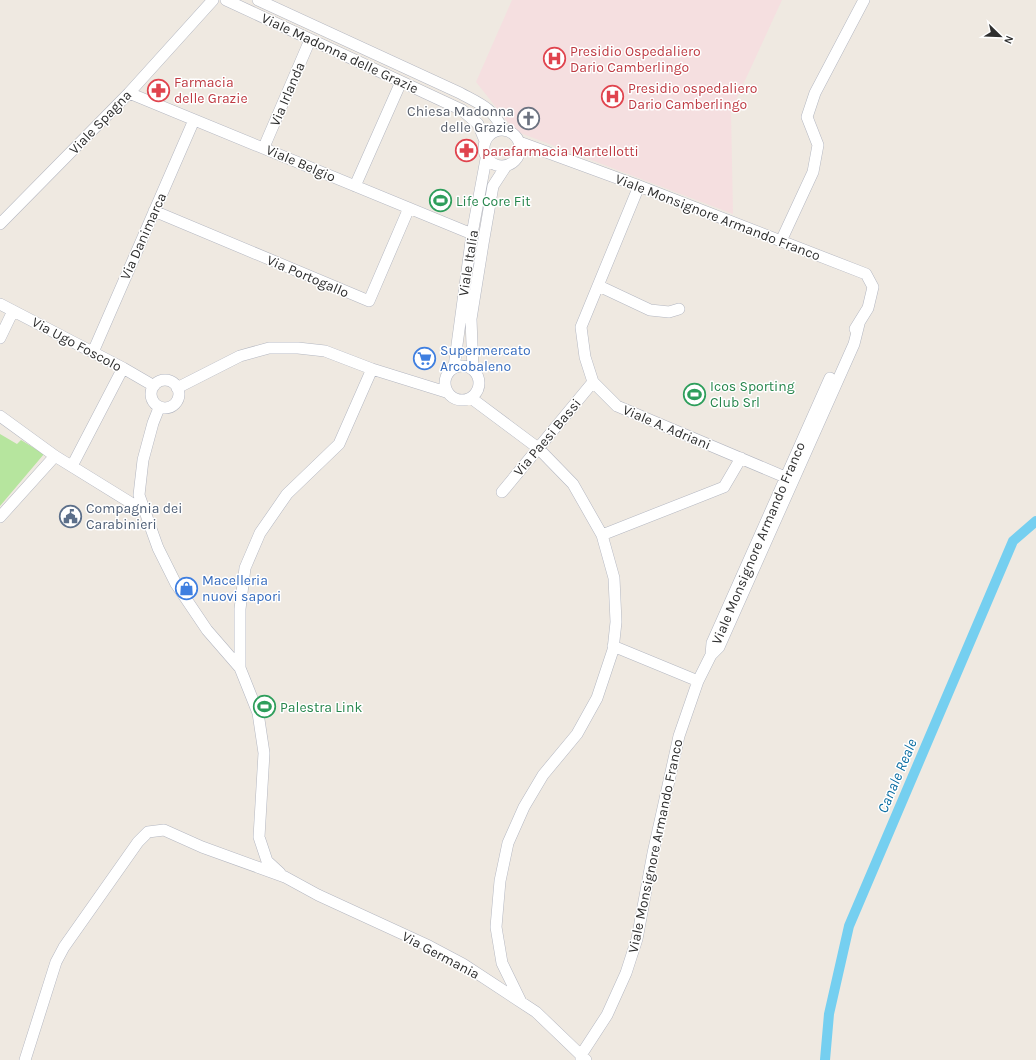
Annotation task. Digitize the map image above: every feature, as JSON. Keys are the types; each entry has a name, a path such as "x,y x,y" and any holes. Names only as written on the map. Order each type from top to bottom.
{"street":[{"name":"Viale Spagna","path":"0,224 129,93 213,0"},
{"name":"Viale Madonna delle Grazie","path":"226,0 462,110 478,124 484,141"},
{"name":"Viale Madonna delle Grazie","path":"258,0 460,93 490,109 503,130"},
{"path":"781,241 813,172 818,145 807,117 815,93 864,0"},
{"name":"Via Irlanda","path":"264,147 310,40"},
{"path":"355,186 401,82"},
{"name":"Viale Belgio","path":"129,93 264,147 472,234"},
{"name":"Via Danimarca","path":"93,352 194,120"},
{"path":"503,130 509,131 516,137 520,148 519,155 512,164 498,167 486,159 483,147 484,141 488,135 503,130"},
{"name":"Viale Monsignore Armando Franco","path":"519,142 639,186 866,274 873,287 868,308 850,336 785,477 712,643 712,655"},
{"name":"Viale Italia","path":"454,367 472,234 486,159"},
{"name":"Viale Italia","path":"473,370 472,319 483,244 494,186 506,166"},
{"name":"Viale A. Adriani","path":"639,186 581,327 585,357 593,382 617,406 785,477"},
{"name":"Via Portogallo","path":"154,211 369,301 409,208"},
{"path":"598,286 650,310 669,312 679,309"},
{"name":"Via Ugo Foscolo","path":"0,304 93,352 154,386"},
{"path":"0,338 13,311"},
{"name":"Viale Monsignore Armando Franco","path":"583,1058 607,1015 626,973 637,939 653,853 679,736 698,681 712,655 719,647 854,344 859,324"},
{"path":"177,388 240,356 269,348 298,348 326,351 372,369 446,392"},
{"path":"459,365 473,370 479,380 479,387 471,398 466,400 456,400 446,392 444,380 449,371 459,365"},
{"path":"72,466 123,368"},
{"path":"240,668 240,609 245,568 260,533 287,494 339,444 372,369"},
{"path":"163,380 170,381 177,388 179,393 178,400 173,406 166,409 159,408 153,403 150,396 156,383 163,380"},
{"name":"Via Paesi Bassi","path":"502,492 593,382"},
{"path":"471,398 538,448 573,484 602,535 614,578 616,622 613,646 597,698 577,734 540,781 524,807 508,843 500,881 496,927 502,963 521,1002"},
{"path":"159,408 153,422 143,460 140,495 144,511 158,548 176,584 207,630 240,668 258,714 264,753 259,837 267,861 285,877"},
{"path":"0,416 55,456 144,511"},
{"path":"0,517 55,456"},
{"path":"602,535 724,487 741,458"},
{"path":"613,646 698,681"},
{"path":"26,1060 56,962 64,947 134,848 148,832 164,830 285,877"},
{"name":"Via Germania","path":"285,877 318,895 436,949 463,964 536,1012 583,1058"}],"shaded area":[{"name":"Presidio ospedaliero Dario Camberlingo","path":"512,0 782,0 731,111 733,214 515,131 476,82"}],"green space":[{"path":"0,434 17,444 21,440 44,454 0,506"}],"waterway":[{"name":"Canale Reale","path":"825,1060 829,1014 849,926 1013,541 1036,521"}],"place":[{"name":"Presidio Ospedaliero Dario Camberlingo","path":"555,59"},
{"name":"Farmacia delle Grazie","path":"158,90"},
{"name":"Presidio ospedaliero Dario Camberlingo","path":"613,96"},
{"name":"Chiesa Madonna delle Grazie","path":"529,119"},
{"name":"parafarmacia Martellotti","path":"467,151"},
{"name":"Life Core Fit","path":"440,201"},
{"name":"Supermercato Arcobaleno","path":"424,358"},
{"name":"Icos Sporting Club Srl","path":"694,394"},
{"name":"Compagnia dei Carabinieri","path":"71,516"},
{"name":"Macelleria nuovi sapori","path":"187,588"},
{"name":"Palestra Link","path":"265,707"}]}
